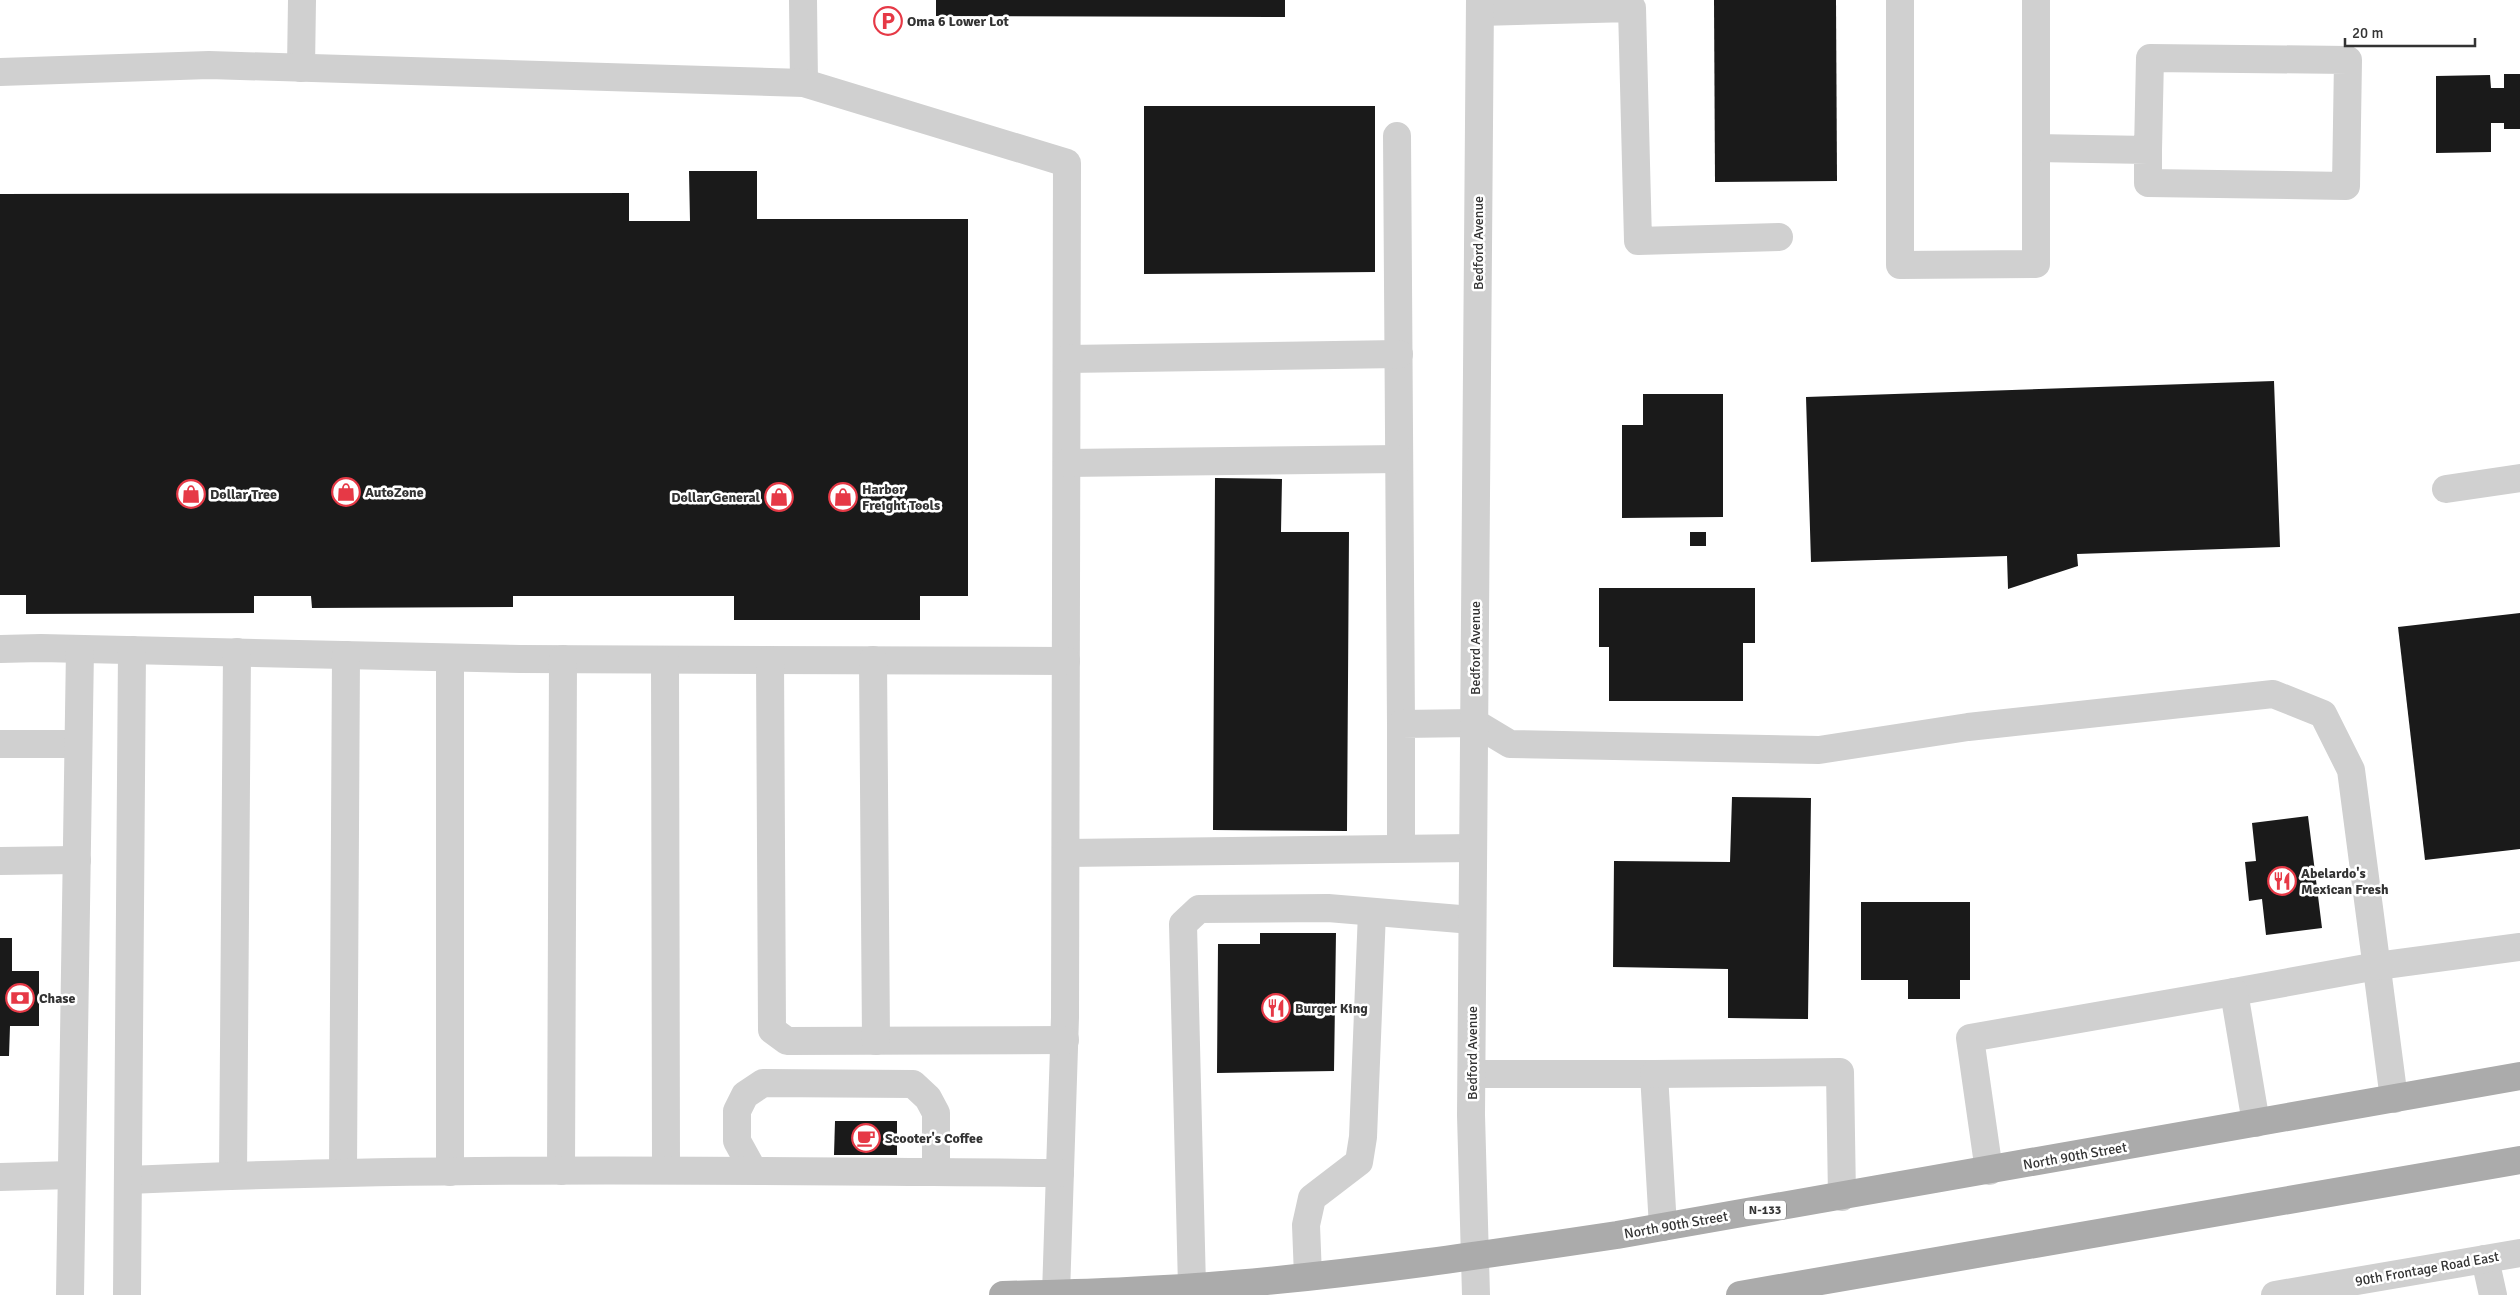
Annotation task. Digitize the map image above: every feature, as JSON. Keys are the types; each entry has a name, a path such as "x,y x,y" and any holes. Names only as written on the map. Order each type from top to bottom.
{"main road":[{"name":"North 90th Street","path":"1003,1295 1192,1287 1474,1257 1842,1197 2520,1076"},
{"path":"1740,1295 2520,1160"}],"street":[{"path":"301,68 302,0"},
{"path":"803,0 804,83"},
{"path":"1900,0 1900,265 2036,264 2036,0"},
{"path":"1480,6 1632,4 1638,241 1779,237"},
{"name":"Bedford Avenue","path":"1476,1295 1472,1074 1472,920 1480,6"},
{"path":"2150,58 2348,60 2346,186 2148,183 2148,150 2150,58"},
{"path":"0,72 209,65 804,83 1067,163 1065,1040 1056,1294"},
{"path":"1397,136 1401,848"},
{"path":"2036,148 2148,150"},
{"path":"1067,359 1398,354"},
{"path":"1067,463 1399,459"},
{"path":"2446,489 2520,478"},
{"path":"0,649 237,652 450,658 1066,661"},
{"path":"70,1295 80,649"},
{"path":"127,1295 132,650"},
{"path":"232,1175 237,652"},
{"path":"343,1173 346,655"},
{"path":"450,658 450,1172"},
{"path":"561,1171 564,659"},
{"path":"665,660 666,1170"},
{"path":"770,660 772,1030 787,1041 1065,1040"},
{"path":"874,660 876,1041"},
{"path":"1401,724 1474,723 1510,744 1819,750 1968,727 2273,694 2323,714 2351,770 2394,1099"},
{"path":"0,744 78,744"},
{"path":"1066,853 1473,848"},
{"path":"0,861 77,860"},
{"path":"1192,1287 1183,924 1199,909 1328,908 1472,920"},
{"path":"1308,1276 1306,1224 1312,1198 1359,1162 1363,1137 1372,912"},
{"path":"1989,1171 1970,1038 2377,966 2520,947"},
{"path":"2234,992 2256,1124"},
{"path":"1472,1074 1840,1072 1842,1197"},
{"path":"1654,1074 1663,1227"},
{"path":"753,1170 737,1142 737,1111 744,1094 763,1083 913,1084 928,1098 936,1113 936,1172"},
{"path":"128,1180 232,1175 666,1170 1060,1173"},
{"path":"0,1177 71,1175"},
{"name":"90th Frontage Road East","path":"2275,1295 2520,1253"},
{"path":"2485,1259 2493,1295"}],"building":[{"path":"936,0 1285,0 1285,17 936,16"},
{"path":"1714,0 1836,0 1837,181 1715,182"},
{"path":"2504,74 2520,74 2520,129 2504,129 2504,123 2491,123 2491,152 2436,153 2436,76 2490,75 2491,88 2504,88"},
{"path":"1144,106 1375,106 1375,272 1144,274"},
{"path":"689,171 757,171 757,219 968,219 968,596 920,596 920,620 734,620 734,596 513,596 513,607 312,608 311,596 254,596 254,613 26,614 26,595 0,595 0,194 629,193 629,221 690,221"},
{"path":"2274,381 2280,547 2077,554 2078,566 2008,589 2007,556 1811,562 1806,397"},
{"path":"1643,394 1723,394 1723,517 1622,518 1622,425 1643,425"},
{"path":"1215,478 1282,479 1281,532 1349,532 1347,831 1213,830"},
{"path":"1690,532 1706,532 1706,546 1690,546"},
{"path":"1599,588 1755,588 1755,643 1743,643 1743,701 1609,701 1609,647 1599,647"},
{"path":"2520,613 2520,849 2425,860 2398,627"},
{"path":"1732,797 1811,798 1808,1019 1728,1018 1728,969 1613,967 1614,861 1730,862"},
{"name":"Abelardo's Mexican Fresh","path":"2308,816 2322,928 2266,935 2262,899 2249,901 2245,862 2256,861 2252,823"},
{"path":"1861,902 1970,902 1970,980 1960,980 1960,999 1908,999 1908,980 1861,980"},
{"name":"Burger King","path":"1260,933 1336,933 1334,1071 1217,1073 1218,944 1260,944"},
{"name":"Chase","path":"0,938 12,938 12,971 39,971 39,1026 10,1026 9,1056 0,1056"},
{"name":"Scooter's Coffee","path":"835,1121 897,1121 897,1155 834,1155"}],"place":[{"name":"Oma 6 Lower Lot","path":"888,21"},
{"name":"AutoZone","path":"346,492"},
{"name":"Dollar Tree","path":"191,494"},
{"name":"Dollar General","path":"779,497"},
{"name":"Harbor Freight Tools","path":"843,497"},
{"name":"Abelardo's Mexican Fresh","path":"2282,881"},
{"name":"Chase","path":"20,998"},
{"name":"Burger King","path":"1276,1008"},
{"name":"Scooter's Coffee","path":"866,1138"}]}
